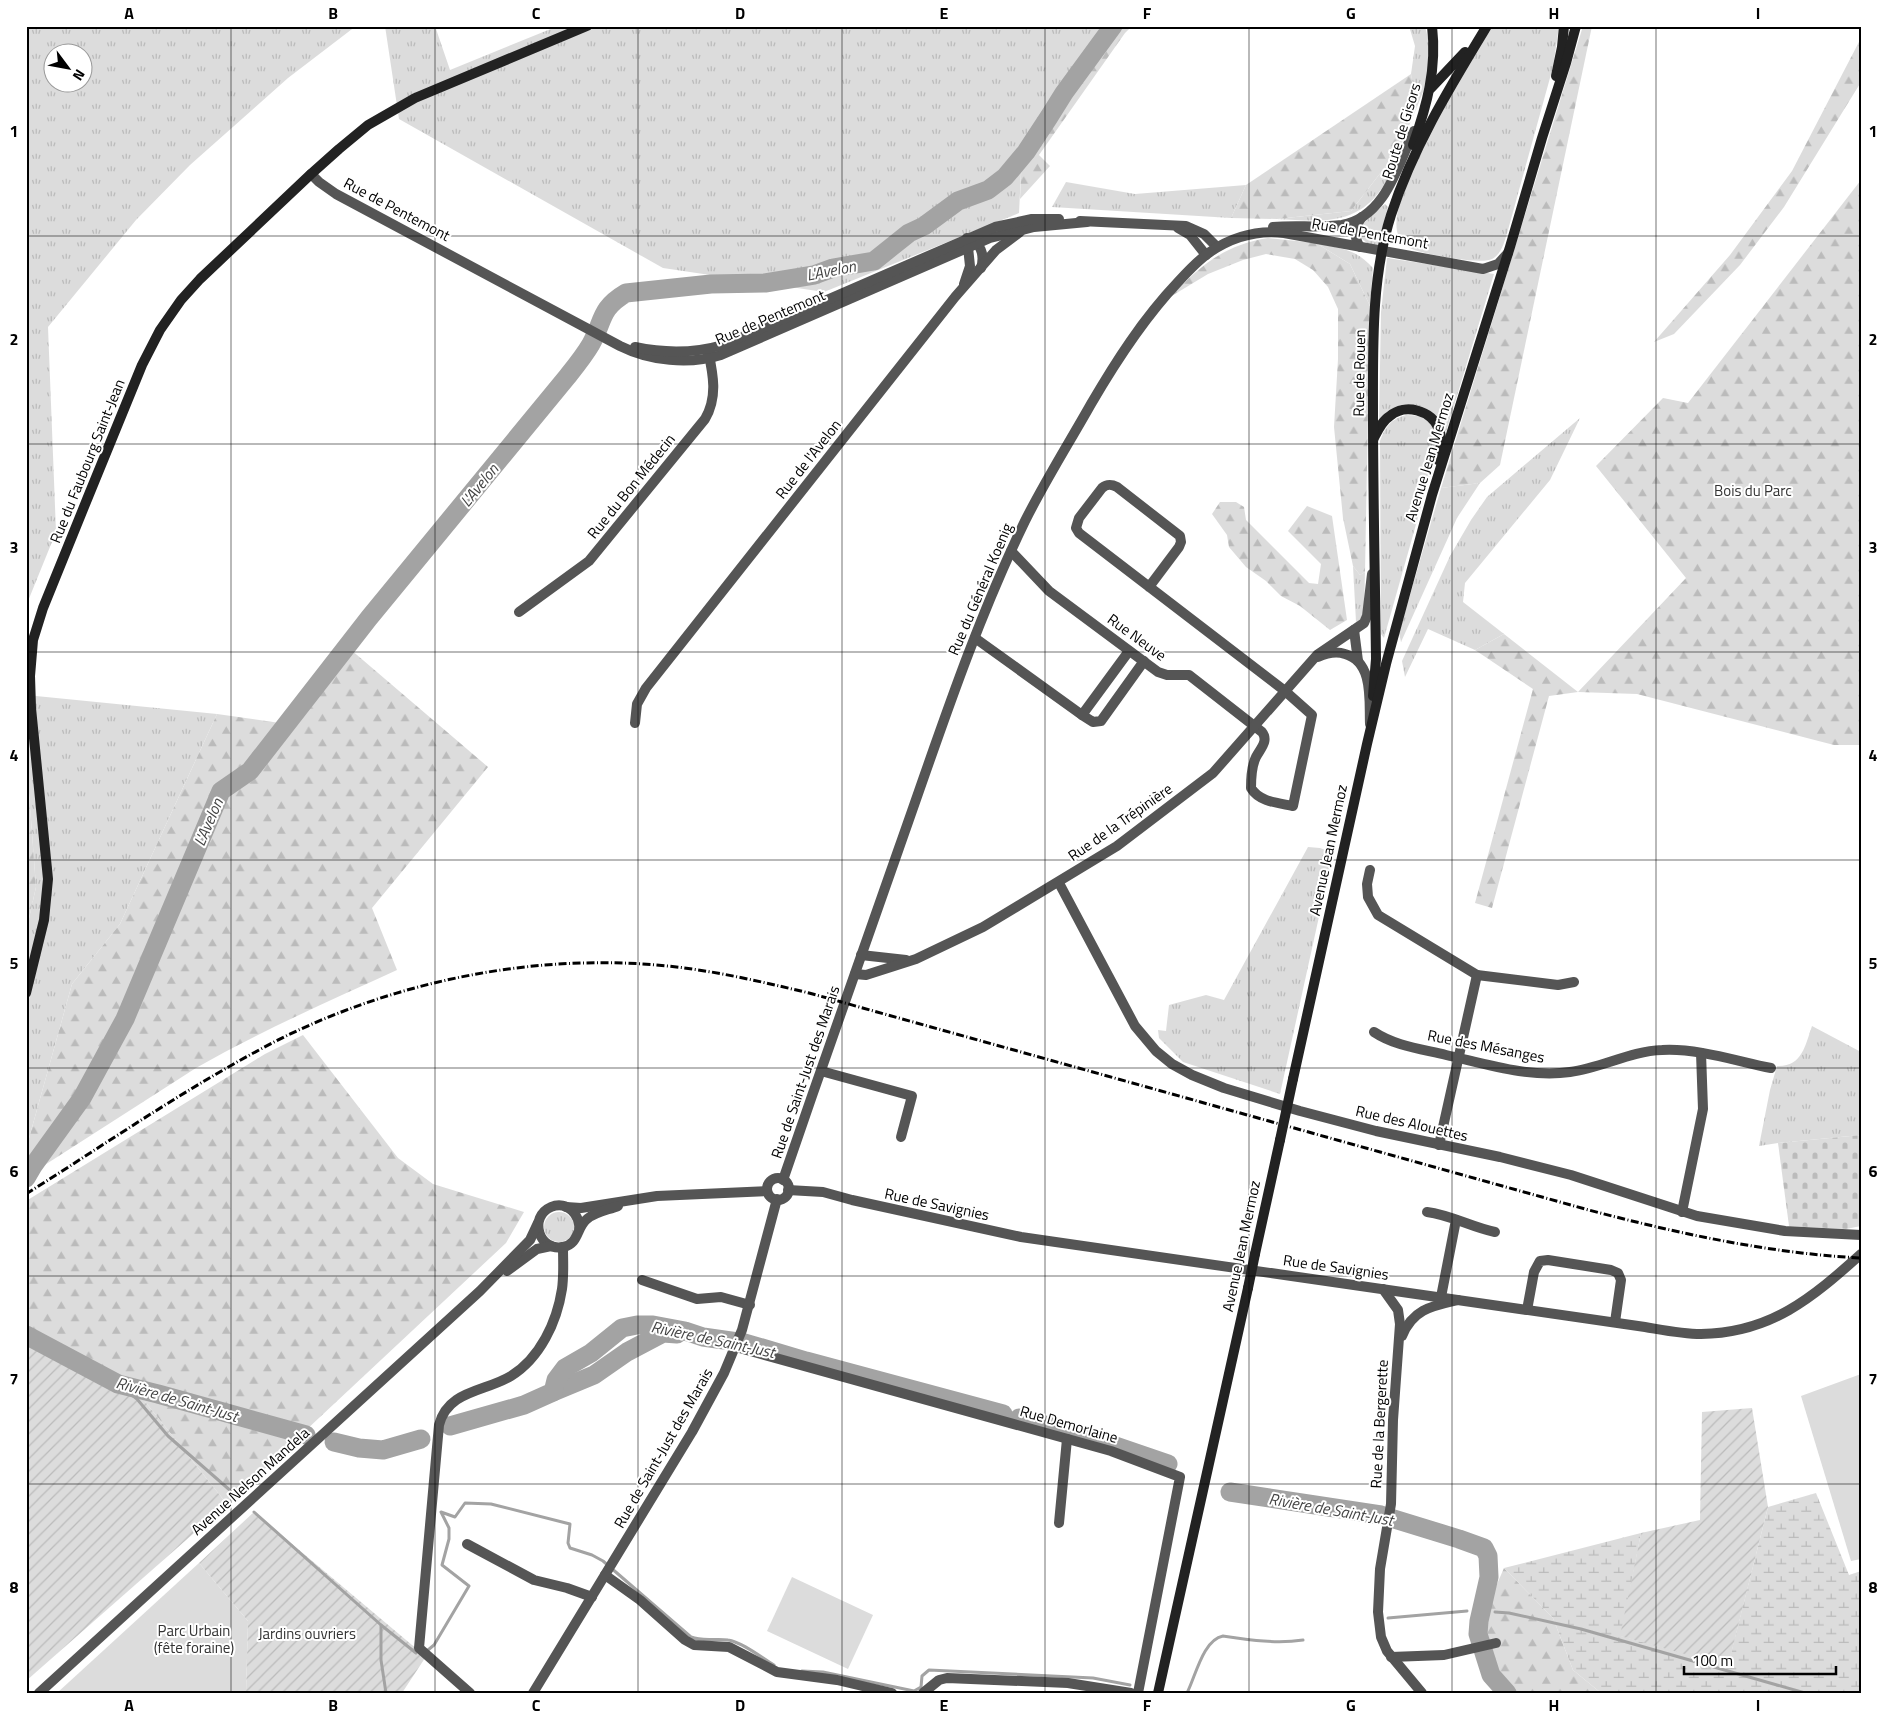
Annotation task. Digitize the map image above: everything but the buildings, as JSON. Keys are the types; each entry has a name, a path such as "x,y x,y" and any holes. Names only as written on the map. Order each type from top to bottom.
{"main road":[{"name":"Rue du Faubourg Saint-Jean","path":"26,993 44,920 48,878 31,708 30,676 32,648 40,616 142,364 160,330 181,300 200,279 346,142 377,119 406,102 445,84 587,26"},
{"name":"Route de Gisors","path":"1391,215 1402,176 1428,102 1434,56 1432,26"},
{"path":"1431,88 1462,57 1482,26"},
{"name":"Rue de Rouen","path":"1366,744 1370,724 1376,660 1373,442 1374,322 1382,251 1391,215 1408,171 1430,124 1487,26"},
{"path":"1542,138 1560,57 1564,26"},
{"name":"Avenue Jean Mermoz","path":"1158,1693 1366,744 1432,495 1510,247 1576,26"},
{"path":"1373,442 1382,424 1396,412 1413,409 1430,417 1439,429 1441,440 1432,495"}],"street":[{"path":"1243,236 1268,228 1341,225 1363,216 1376,205 1386,192 1428,102"},
{"name":"Rue de Pentemont","path":"311,174 330,190 580,323 605,336 644,349 709,353 735,340 967,243 1002,225 1024,220 1049,218 1087,222 1186,226 1207,236 1218,247"},
{"path":"1360,247 1356,240 1356,232 1363,216"},
{"name":"Rue de Pentemont","path":"967,243 977,243 1026,229 1087,222"},
{"name":"Rue de Pentemont","path":"1171,226 1187,233 1206,255 1218,247 1243,236 1278,232 1486,269 1502,262 1510,247"},
{"name":"Rue de l'Avelon","path":"635,724 638,704 646,688 955,298 1004,243 1026,229"},
{"path":"955,298 962,288 969,270 970,256 967,243"},
{"path":"977,243 982,256 981,268"},
{"name":"Rue du Général Koenig","path":"854,974 954,690 1011,551 1039,494 1126,346 1160,301 1206,255"},
{"name":"Rue du Bon Médecin","path":"519,612 589,561 700,425 708,413 713,398 709,353"},
{"path":"1149,587 1179,547 1181,542 1180,536 1117,487 1107,485 1102,488 1079,518 1076,524 1077,530 1149,587 1285,691 1313,718 1305,746 1293,806 1268,801 1251,790 1256,758 1262,748 1265,737 1255,727"},
{"name":"Rue Neuve","path":"1011,551 1049,591 1162,674 1189,675 1255,727"},
{"name":"Rue de la Trépinière","path":"854,974 866,975 924,955 982,928 1059,883 1117,846 1205,780 1226,760 1311,661 1331,644 1364,623 1367,616 1375,561"},
{"path":"1354,630 1358,661"},
{"path":"975,638 1093,722 1101,721 1144,661"},
{"path":"1082,715 1130,650"},
{"path":"1311,661 1325,654 1338,653 1349,655 1358,661 1367,678 1370,724"},
{"path":"1370,870 1367,884 1368,897 1378,915 1477,975 1558,985 1574,982"},
{"name":"Rue des Alouettes","path":"1059,883 1130,1018 1150,1045 1172,1064 1202,1080 1340,1122 1439,1145 1507,1158 1571,1175 1682,1212 1773,1230 1861,1236"},
{"name":"Rue de la Trépinière","path":"861,955 910,960"},
{"name":"Rue de Saint-Just des Marais","path":"783,1180 854,974"},
{"path":"1439,1145 1477,975"},
{"name":"Rue des Mésanges","path":"1374,1032 1394,1043 1532,1073 1551,1074 1582,1070 1652,1050 1701,1053 1771,1068"},
{"path":"1682,1212 1703,1109 1701,1053"},
{"path":"821,1071 912,1096 901,1137"},
{"name":"Rue de Saint-Just des Marais","path":"767,1191 768,1185 773,1179 777,1178 787,1184 788,1190"},
{"path":"635,1199 588,1218 583,1223 573,1242 563,1247 551,1246 540,1237 538,1223 540,1216 547,1209 556,1206 581,1208 635,1199 656,1196 767,1191 771,1197 777,1199 784,1197 788,1190"},
{"name":"Rue de Savignies","path":"788,1190 823,1192 852,1200 1022,1236 1695,1333 1727,1332 1751,1327 1770,1320 1809,1299 1861,1254"},
{"name":"Rue de Saint-Just des Marais","path":"533,1693 692,1432 718,1385 738,1342 750,1305 777,1199"},
{"path":"566,1207 572,1210 578,1217 579,1231"},
{"path":"1427,1212 1442,1214 1475,1228 1495,1232"},
{"path":"1441,1297 1456,1220"},
{"name":"Avenue Nelson Mandela","path":"39,1693 480,1290 530,1240 538,1223"},
{"name":"Avenue Nelson Mandela","path":"480,1290 537,1249 551,1246"},
{"path":"470,1693 419,1648 439,1425 443,1413 451,1403 462,1396 512,1375 525,1365 536,1351 549,1330 560,1300 563,1247"},
{"path":"1527,1310 1537,1263 1544,1260 1611,1270 1618,1273 1621,1280 1615,1322"},
{"path":"642,1280 697,1298 721,1297 750,1305"},
{"name":"Rue de la Bergerette","path":"1383,1289 1395,1304 1400,1316 1390,1510 1380,1570 1378,1612 1381,1637 1391,1657 1422,1693"},
{"name":"Rue de la Bergerette","path":"1398,1351 1406,1326 1414,1316 1429,1308 1460,1299"},
{"name":"Rue Demorlaine","path":"738,1342 802,1366 1067,1439 1121,1455 1180,1477 1138,1693"},
{"path":"1059,1523 1067,1439"},
{"path":"467,1544 534,1580 567,1588 592,1597"},
{"path":"606,1575 640,1600 685,1640 694,1645 729,1647 782,1674 837,1680 892,1693"},
{"path":"1391,1657 1444,1655 1487,1646"},
{"path":"923,1693 939,1680 947,1678 1068,1683 1131,1693"}],"green space":[{"path":"26,26 356,26 288,78 190,165 136,220 48,327 56,532 26,606"},
{"path":"385,26 435,26 450,70 558,26 1110,26 1022,153 1019,213 824,292 663,268 399,119"},
{"path":"1110,26 1132,26 1125,33 1039,155 1050,166 1020,199 1022,153"},
{"path":"1409,26 1425,26 1429,43 1426,84 1417,107 1411,74 1415,46"},
{"path":"1492,26 1559,26 1553,67 1504,242 1501,250 1495,257 1476,261 1438,256 1410,248 1400,238 1396,224 1400,205 1418,156 1436,117"},
{"path":"1583,26 1592,26 1500,465 1480,483 1441,488"},
{"path":"1861,38 1861,82 1784,207 1740,265 1674,334 1654,342 1730,255 1792,171"},
{"path":"1411,74 1417,107 1399,149 1351,211 1277,219 1231,218 1246,185"},
{"path":"1399,149 1385,184 1372,201 1360,210 1335,219 1277,219 1351,211"},
{"name":"Bois du Parc","path":"1861,180 1861,745 1834,745 1637,694 1578,692 1686,578 1596,466 1663,398 1688,403"},
{"path":"1066,182 1135,194 1246,185 1231,218 1052,207"},
{"path":"1385,204 1388,207 1377,247 1368,244 1359,236 1361,225"},
{"path":"1268,238 1316,243 1350,264 1370,306 1365,572 1360,575 1353,566 1343,518 1334,427 1338,359 1338,309 1328,287 1313,270 1295,259 1266,254 1243,260 1208,274 1170,297 1214,258 1238,246"},
{"path":"1316,243 1354,253 1373,268 1370,306 1350,264"},
{"path":"1387,258 1494,274 1446,432 1432,414 1413,404 1398,406 1390,410 1379,420 1381,312"},
{"path":"1406,415 1423,418 1429,422 1434,433 1435,457 1384,638 1381,634 1380,441 1389,424"},
{"path":"1580,418 1550,480 1465,583 1463,602 1504,634 1475,650 1428,629 1405,677 1402,661 1450,556 1471,520 1487,497"},
{"path":"1480,483 1457,518 1401,642 1399,633 1441,488"},
{"path":"1220,502 1236,502 1244,507 1246,520 1309,583 1318,584 1321,564 1288,531 1307,506 1332,516 1347,620 1330,630 1300,606 1281,596 1266,581 1246,567 1229,547 1227,535 1212,514"},
{"path":"1353,566 1360,575 1365,572 1364,615 1356,622"},
{"path":"1504,634 1578,692 1549,696 1492,908 1475,903 1533,689 1475,650"},
{"path":"350,649 488,767 372,908 397,970 221,1054 26,1177 26,1149 72,984 120,924 217,714 287,724"},
{"path":"26,695 217,714 120,924 72,984 26,1149 26,932 36,887 26,753"},
{"path":"26,753 36,887 26,932"},
{"path":"1308,847 1320,848 1333,853 1280,1094 1183,1062 1159,1038 1158,1030 1166,1031 1169,1005 1206,995 1224,1000"},
{"path":"1812,1026 1861,1052 1861,1135 1759,1146 1770,1090 1777,1066 1792,1063 1797,1059 1804,1048"},
{"path":"303,1035 398,1158 433,1184 524,1212 506,1243 227,1504 139,1394 26,1330 26,1201 265,1054"},
{"path":"1861,1135 1861,1226 1846,1229 1789,1226 1778,1143"},
{"path":"559,1212 570,1216 574,1227 570,1238 559,1242 548,1238 544,1227 548,1216"},
{"path":"26,1330 113,1373 139,1394 227,1504 26,1681"},
{"path":"1861,1374 1861,1559 1851,1561 1801,1396"},
{"path":"1752,1408 1768,1507 1728,1666 1620,1636 1641,1533 1700,1520 1702,1412"},
{"path":"1816,1493 1849,1575 1861,1571 1861,1693 1601,1693 1573,1670 1553,1618 1504,1568 1641,1533 1621,1636 1728,1665 1768,1507"},
{"name":"Jardins ouvriers","path":"254,1512 412,1645 427,1655 402,1693 246,1693 248,1621 199,1563"},
{"name":"Parc Urbain (fête foraine)","path":"199,1563 248,1621 246,1693 57,1693"},
{"path":"1504,1568 1553,1618 1573,1670 1601,1693 1504,1693 1486,1630 1487,1607"},
{"path":"792,1577 873,1615 848,1669 767,1631"}],"waterway":[{"name":"L'Avelon","path":"26,1178 82,1098 125,1019 221,791 250,771 369,618 567,377 591,344 603,316 611,304 626,293 711,284 765,283 814,275 833,268 874,261 909,233 924,226 958,201 988,190 1005,177 1026,152 1064,93 1113,26"},
{"name":"Rivière de Saint-Just","path":"450,1426 524,1405 553,1392 556,1380 565,1368 591,1353 622,1328 637,1325 653,1325 685,1331 703,1337 745,1343 1003,1414"},
{"path":"553,1392 594,1375 627,1352 663,1333 677,1334"},
{"name":"Rivière de Saint-Just","path":"26,1335 118,1384 306,1435"},
{"path":"118,1384 137,1399 168,1436 232,1492"},
{"name":"Rivière de Saint-Just","path":"1019,1418 1095,1439 1168,1464"},
{"name":"Rivière de Saint-Just","path":"334,1442 359,1448 383,1450 421,1439"},
{"name":"Rivière de Saint-Just","path":"1230,1492 1381,1515 1484,1548 1488,1556 1489,1577 1478,1634 1491,1675 1507,1693"},
{"path":"428,1650 434,1645 469,1586 442,1565 449,1539 449,1528 441,1512 455,1517 465,1503 491,1504 570,1524 568,1543 570,1548 592,1555 603,1561 691,1637 734,1641 774,1665"},
{"path":"254,1512 381,1625 381,1660 386,1693"},
{"path":"1388,1618 1467,1611"},
{"path":"1495,1612 1509,1613 1581,1629 1805,1693"},
{"path":"381,1625 416,1653"},
{"path":"1187,1693 1205,1651 1216,1639 1223,1636 1273,1642 1303,1640"},
{"path":"802,1671 823,1672 914,1691 921,1687 922,1676 929,1670 1093,1678 1130,1685"}],"railway":[{"path":"26,1194 220,1072 286,1036 331,1016 377,999 424,985 472,975 521,967 570,963 619,963 668,966 704,971 809,993 1585,1209 1653,1226 1756,1247 1861,1258"}]}
